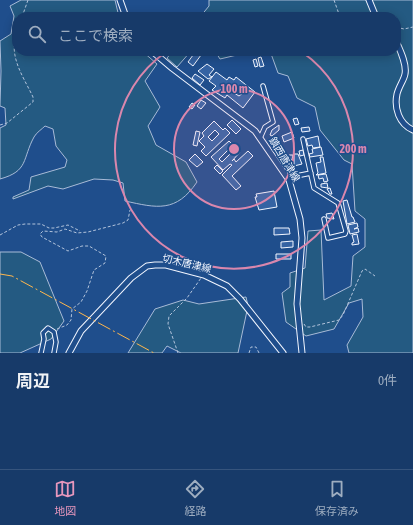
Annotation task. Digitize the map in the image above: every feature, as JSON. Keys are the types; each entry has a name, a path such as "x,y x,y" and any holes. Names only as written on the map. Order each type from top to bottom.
{"main road":[{"path":"120,0 124,12"},
{"path":"369,0 374,12"},
{"name":"鎮西唐津線","path":"158,56 260,136 289,180 298,212 302,238 297,304 302,353"},
{"path":"401,56 406,72 397,94 396,104 401,121 408,128 413,130"},
{"name":"切木唐津線","path":"70,353 81,331 131,278 147,266 166,266 204,274 227,286 240,298 283,353"}],"street":[{"path":"260,136 265,127 273,122 263,86"},
{"path":"304,139 314,188 338,202 346,231 345,234 328,238 324,219"},
{"path":"289,180 296,176 310,173"},
{"path":"41,353 43,348 44,329 51,328 54,332 56,342 54,353"}],"path":[{"path":"24,12 28,0"},
{"path":"334,0 338,12"},
{"path":"401,28 413,27"},
{"path":"0,124 7,123 33,102 33,97 14,56"},
{"path":"0,235 18,225 26,224 41,224 49,228 68,225 81,231 88,232 123,223 128,220 130,210"},
{"path":"54,332 59,327 67,325 70,320 72,309 81,302 87,291 94,270 105,263 106,256 89,246 68,251 42,237 40,234 43,231 57,232 65,229 76,233 81,231"},
{"path":"303,323 306,327 310,327 339,320 343,315 362,271 365,269 375,276"},
{"path":"178,353 168,324 169,316 187,298 204,274"},
{"path":"249,353 251,347 256,347 259,353"}],"shaded area":[{"path":"21,0 115,0 118,12 12,12 10,6"},
{"path":"209,0 413,0 413,353 349,353 347,345 363,317 362,299 349,303 334,329 306,336 286,322 282,293 290,287 290,273 305,268 308,231 321,230 324,300 351,286 353,256 365,247 365,219 355,211 352,164 344,160 320,130 315,107 297,98 288,76 278,73 272,56 401,56 401,12 204,12 209,6"},
{"path":"12,28 12,56 148,56 157,64 145,81 160,107 148,126 156,145 186,162 197,182 189,192 181,199 165,206 147,205 125,201 123,183 113,180 94,179 63,189 48,186 13,199 13,197 29,190 31,177 65,167 67,160 56,146 53,129 45,126 34,137 20,168 9,176 0,179 0,128 6,125 5,108 0,106 0,41 11,34"},
{"path":"169,56 187,56 177,67 167,58"},
{"path":"218,56 233,56 220,59"},
{"path":"0,252 21,252 40,262 64,321 51,339 20,353 0,353"},
{"path":"246,297 248,306 238,353 181,353 167,346 162,353 128,353 155,309 183,300 199,304"}],"building":[{"path":"192,56 200,56 193,66 188,62"},
{"path":"261,57 264,66 260,67 258,58"},
{"path":"256,59 258,66 255,67 253,60"},
{"path":"207,64 214,69 209,75 212,77 208,79 198,71"},
{"path":"216,72 227,80 229,77 234,80 236,77 255,92 243,108 227,95 225,98 212,90 216,86 209,81","holes":["239,87 243,93 239,96 234,93"]},
{"path":"195,74 204,80 200,85 192,78"},
{"path":"201,100 206,103 201,109 197,106"},
{"path":"192,103 195,105 192,109 189,107"},
{"path":"297,118 299,124 295,125 293,119"},
{"path":"232,120 241,129 236,134 227,125"},
{"path":"214,121 223,130 225,128 230,133 206,156 201,151 205,147 199,141 204,136 202,133","holes":["215,130 219,134 212,141 208,137"]},
{"path":"279,125 279,130 272,136 270,135 272,130"},
{"path":"309,127 310,131 302,132 301,128"},
{"path":"196,131 200,132 197,146 193,145"},
{"path":"292,132 294,138 284,142 282,136"},
{"path":"318,136 320,147 313,148 312,145 308,146 306,139"},
{"path":"229,141 240,152 232,161 234,159 236,162 248,151 253,156 232,176 241,186 236,190 222,175 232,165 230,164 223,170 211,157","holes":["229,149 232,152 222,162 219,159"]},
{"path":"321,147 323,155 310,157 309,154 313,153 312,149"},
{"path":"303,150 304,155 300,156 299,151"},
{"path":"195,154 203,162 197,167 189,160"},
{"path":"294,154 298,154 302,164 294,166"},
{"path":"289,155 293,155 292,160 288,160"},
{"path":"320,157 323,157 326,173 316,175 318,173 316,163 321,162"},
{"path":"217,165 223,171 220,174 214,168"},
{"path":"326,174 328,181 324,182 323,178 319,179 318,175"},
{"path":"327,183 328,188 321,187 321,184"},
{"path":"330,188 332,194 330,194 327,189"},
{"path":"274,191 277,207 259,210 255,197 257,197 256,194"},
{"path":"347,200 355,222 347,224 343,201"},
{"path":"332,213 334,219 327,218 326,214"},
{"path":"357,223 358,227 354,229 358,228 359,232 350,234 348,225"},
{"path":"274,228 289,228 290,234 274,235"},
{"path":"357,234 359,244 352,245 354,242 352,235"},
{"path":"293,241 293,247 281,248 281,242"},
{"path":"276,254 291,254 291,259 276,259"}],"power":[{"path":"0,274 12,276 154,353"}]}
